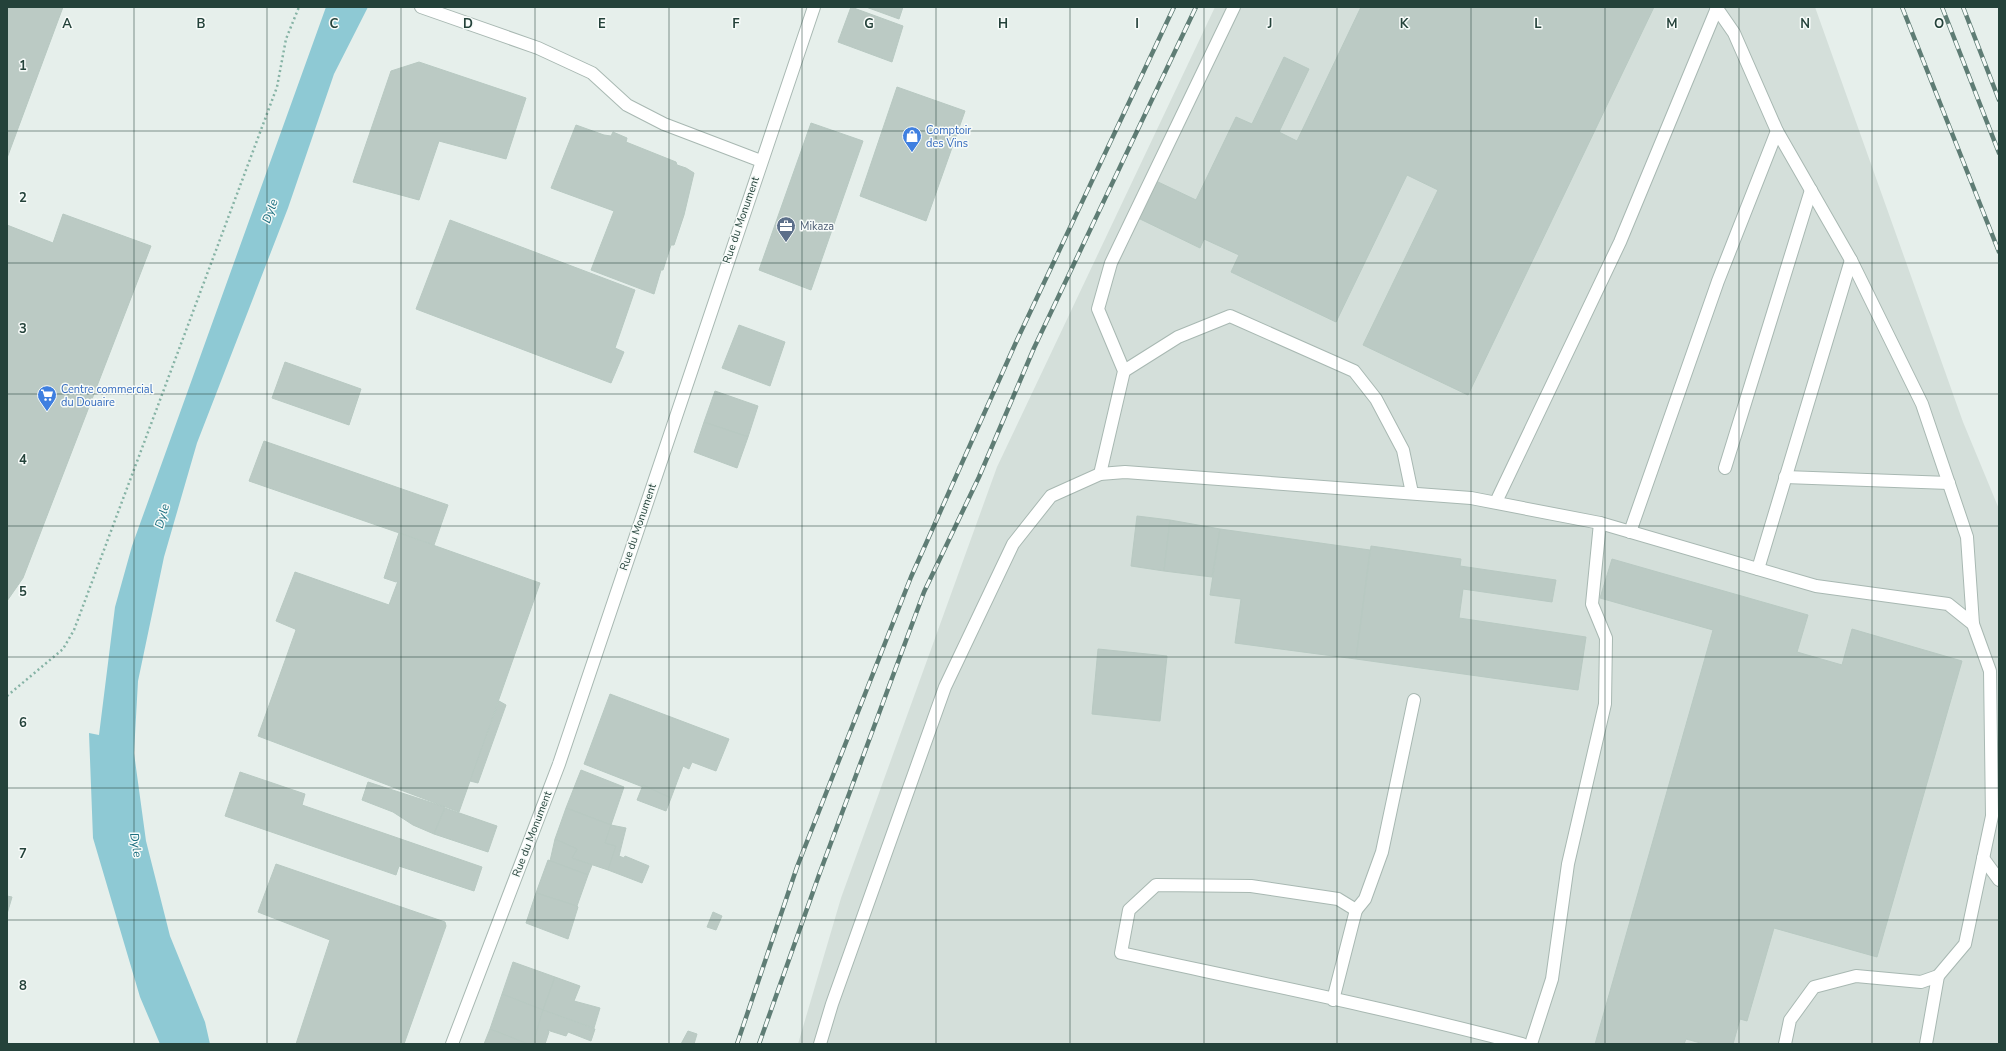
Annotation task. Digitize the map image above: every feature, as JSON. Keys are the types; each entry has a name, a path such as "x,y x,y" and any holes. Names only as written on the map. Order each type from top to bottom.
{"street":[{"path":"422,7 545,51 592,73 627,105 664,124 761,161"},
{"name":"Rue du Monument","path":"452,1044 559,764 814,7"},
{"path":"1100,474 1124,371 1098,309 1111,263 1234,7"},
{"path":"1716,8 1734,33 1778,131 1851,260 1922,404 1967,537 1973,624 1990,670 1992,816 1965,944 1938,976 1926,1044"},
{"path":"1496,502 1620,242 1716,8"},
{"path":"1630,532 1718,280 1778,131"},
{"path":"1725,468 1811,190"},
{"path":"1758,570 1851,260"},
{"path":"1124,371 1178,337 1230,316 1354,371 1376,399 1403,450 1412,494"},
{"path":"820,1044 832,1004 945,687 1013,544 1051,496 1100,474 1125,472 1471,498 1496,502 1600,523 1816,586 1948,604 1973,624"},
{"path":"1786,477 1949,483"},
{"path":"1531,1044 1552,979 1568,864 1605,704 1606,638 1592,604 1600,523"},
{"path":"1333,1000 1356,910 1365,899 1382,852 1414,700"},
{"path":"1983,858 1999,880"},
{"path":"1356,910 1338,899 1251,886 1156,885 1128,910 1121,953 1434,1021 1522,1044"},
{"path":"1785,1044 1790,1020 1814,987 1856,976 1921,982 1938,976"}],"path":[{"path":"7,696 63,649 74,630 277,87 286,40 299,7"}],"shaded area":[{"path":"1215,7 1815,7 1963,422 1999,509 1999,1044 798,1044 841,898 997,467"}],"water":[{"name":"Dyle","path":"326,7 368,7 334,74 288,208 197,443 164,557 138,681 134,753 146,841 170,936 205,1022 210,1044 160,1044 140,997 93,838 89,733 99,735 115,607 132,546"}],"building":[{"path":"7,7 63,7 7,158"},
{"path":"851,7 903,26 892,62 838,42"},
{"path":"866,7 903,7 899,19"},
{"path":"1361,7 1654,7 1468,395 1363,345 1438,190 1407,175 1336,322 1231,272 1239,255 1204,239 1200,248 1138,218 1156,181 1196,200 1236,117 1252,124 1284,57 1309,69 1279,132 1297,141"},
{"path":"419,62 526,98 506,159 439,141 419,200 353,182 391,71"},
{"name":"Comptoir des Vins","path":"897,87 965,111 926,221 860,196"},
{"path":"811,123 863,141 811,290 759,270"},
{"path":"576,125 604,135 611,136 613,132 627,138 626,142 676,162 677,165 694,173 684,215 674,245 671,245 663,270 661,270 654,294 591,270 614,211 551,188"},
{"name":"Centre commercial du Douaire","path":"63,214 151,246 23,578 7,601 7,225 53,243"},
{"path":"450,220 635,290 615,348 624,352 611,383 416,309"},
{"path":"739,325 785,342 770,386 722,368"},
{"path":"285,362 361,389 349,425 272,398"},
{"path":"715,391 758,406 748,437 704,422"},
{"path":"704,422 748,437 737,468 694,452"},
{"path":"264,441 448,505 434,545 249,481"},
{"path":"1137,516 1170,520 1164,571 1131,566"},
{"path":"1170,520 1220,529 1212,577 1164,571"},
{"path":"1220,529 1370,550 1356,659 1235,643 1241,599 1210,595"},
{"path":"399,533 540,583 459,812 258,736 296,630 276,621 295,572 389,605 398,581 396,582 384,578"},
{"path":"1371,546 1461,559 1460,566 1556,580 1552,602 1463,589 1459,618 1586,637 1578,690 1356,659"},
{"path":"1612,559 1808,615 1797,652 1842,665 1852,629 1962,661 1877,957 1774,928 1747,1021 1740,1019 1733,1044 1704,1044 1686,1039 1684,1044 1595,1044 1713,630 1600,598"},
{"path":"1098,649 1167,656 1160,721 1092,714"},
{"path":"610,694 729,739 716,771 692,762 689,769 683,766 671,798 584,764"},
{"path":"499,701 506,705 478,783 470,781"},
{"path":"581,770 624,787 611,825 566,808"},
{"path":"240,772 305,794 302,805 482,867 474,891 399,866 396,875 225,816"},
{"path":"368,782 445,807 434,834 413,825 393,812 362,800"},
{"path":"643,785 671,798 666,811 637,800"},
{"path":"445,808 497,826 488,852 434,834"},
{"path":"566,808 611,825 605,843 616,846 608,870 572,858 577,849 555,839"},
{"path":"611,825 626,828 619,856 624,858 625,856 649,866 642,883 608,870 616,846 605,843"},
{"path":"555,839 577,849 572,858 592,865 588,875 550,861"},
{"path":"548,860 588,875 577,906 536,893"},
{"path":"276,864 445,922 446,926 404,1044 296,1044 330,940 258,912"},
{"path":"536,893 578,907 568,939 526,923"},
{"path":"7,896 12,897 7,914"},
{"path":"713,912 722,916 716,930 707,927"},
{"path":"513,962 555,977 543,1010 502,994"},
{"path":"555,977 580,986 574,1001 600,1008 594,1028 543,1010"},
{"path":"502,994 543,1010 533,1044 528,1044 490,1029"},
{"path":"543,1010 595,1029 591,1041 568,1032 566,1036 547,1030 549,1032 545,1044 533,1044"},
{"path":"490,1029 528,1044 484,1044"},
{"path":"688,1031 697,1034 694,1044 681,1044"}],"railway":[{"path":"737,1044 797,867 911,577 1017,340 1174,7"},
{"path":"759,1044 819,875 924,592 979,477 1034,348 1196,7"},
{"path":"1902,7 1999,252"},
{"path":"1942,7 1999,153"},
{"path":"1963,7 1999,100"}],"place":[{"name":"Comptoir des Vins","path":"912,153"},
{"name":"Mikaza","path":"786,243"},
{"name":"Centre commercial du Douaire","path":"47,412"}]}
